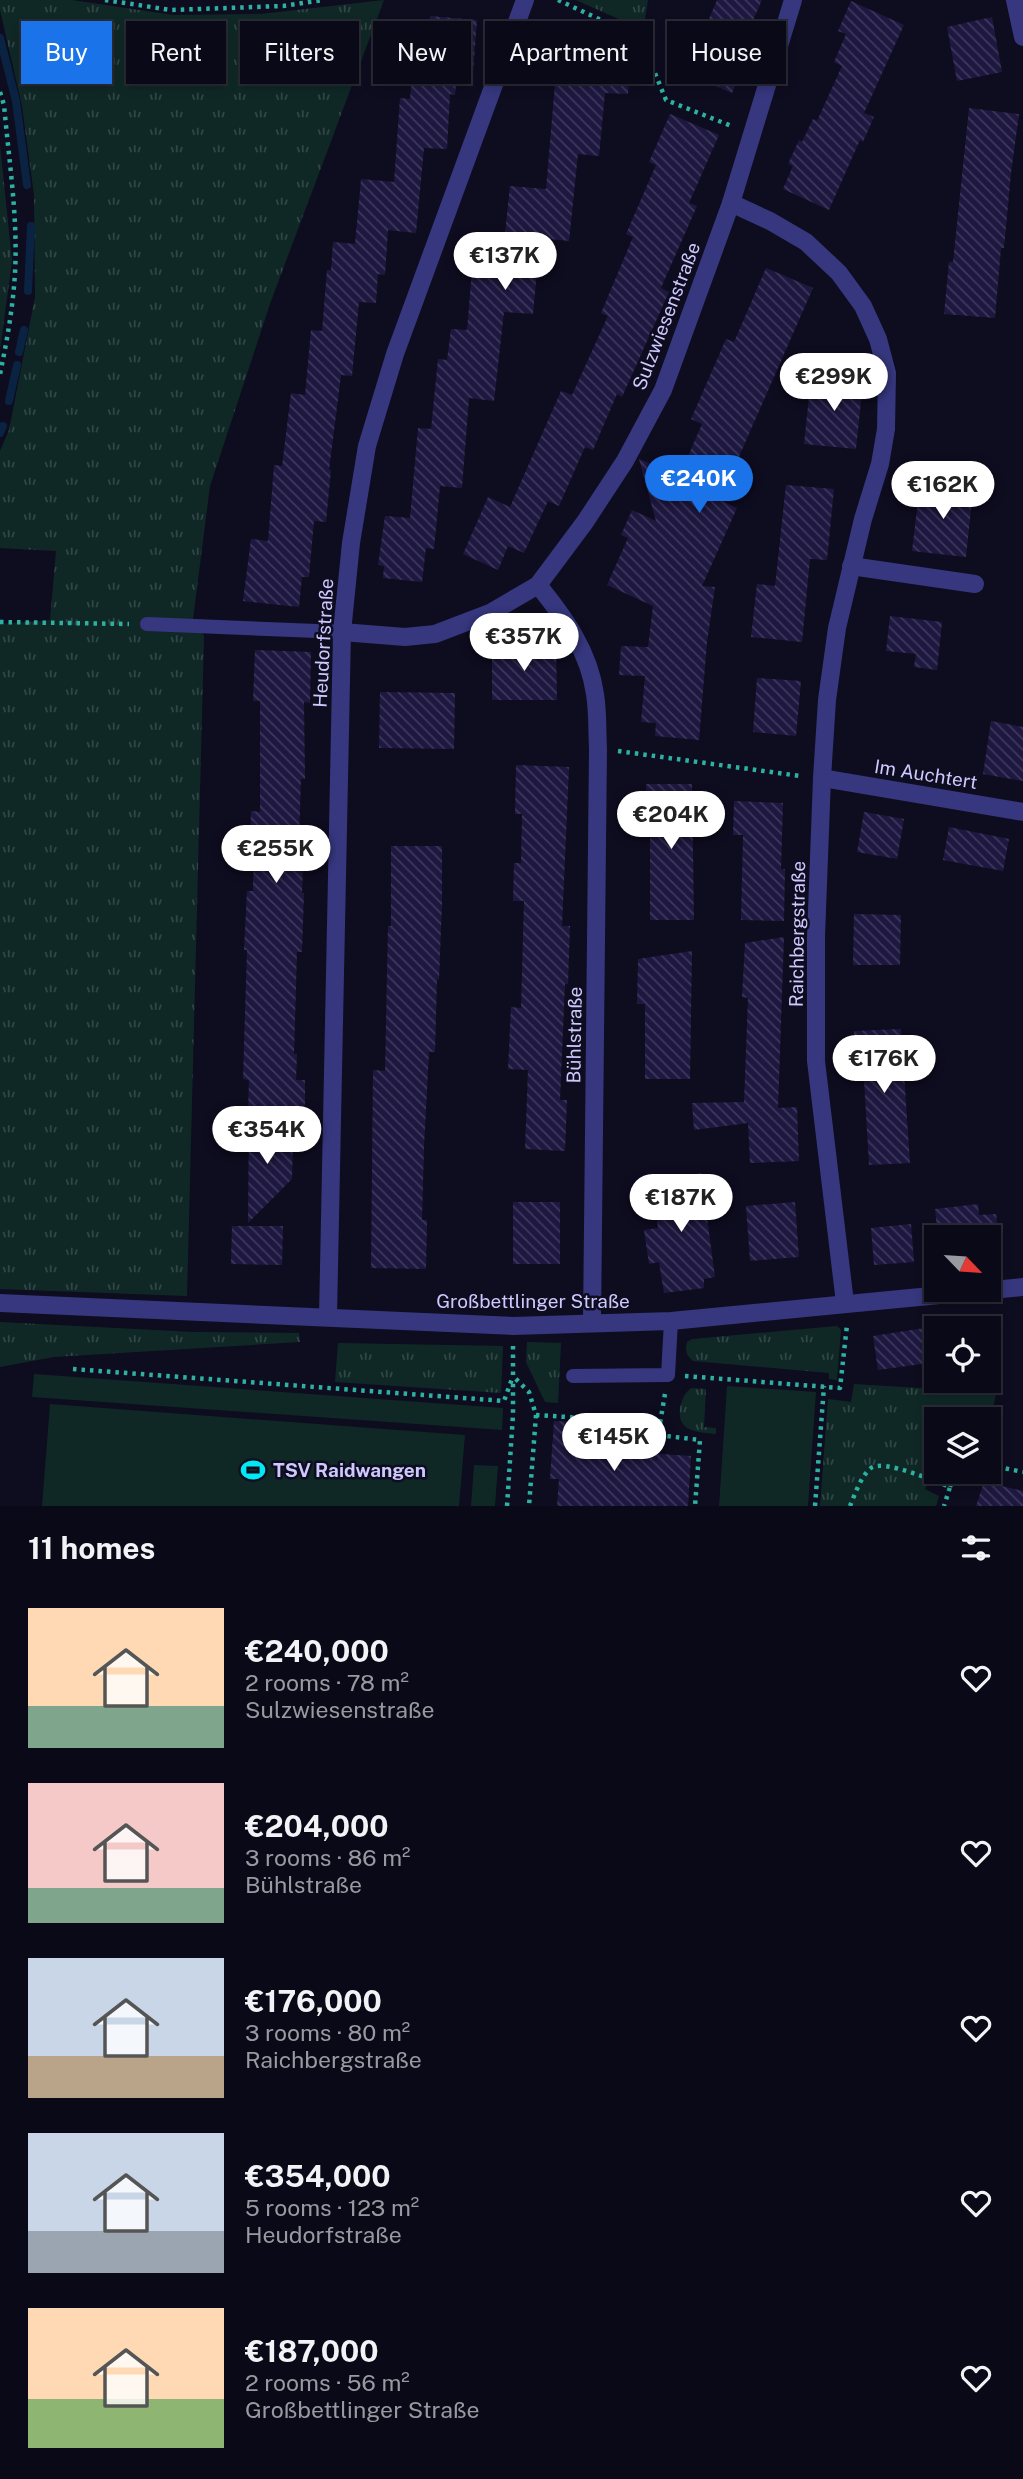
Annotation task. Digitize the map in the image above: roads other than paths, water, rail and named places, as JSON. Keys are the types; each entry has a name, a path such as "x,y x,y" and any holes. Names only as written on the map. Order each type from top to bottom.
{"street":[{"name":"Heudorfstraße","path":"328,1316 342,632 351,543 366,446 395,355 525,0"},
{"name":"Sulzwiesenstraße","path":"342,632 405,637 435,634 490,613 538,584 592,512 625,461 663,390 731,203 793,0"},
{"path":"1015,0 1023,37"},
{"name":"Raichbergstraße","path":"731,203 806,242 831,265 863,306 878,339 887,373 886,429 880,464 851,566 835,640 827,700 822,778 816,937 816,1061 847,1303"},
{"path":"851,566 975,584"},
{"name":"Bühlstraße","path":"538,584 564,616 583,652 595,693 598,748 593,1323"},
{"name":"Im Auchtert","path":"822,778 1023,812"},
{"name":"Großbettlinger Straße","path":"0,1303 513,1326 671,1321 1023,1287"}],"lane":[{"path":"147,624 342,632"},
{"path":"573,1376 668,1375 671,1321"}],"waterway":[{"path":"0,38 16,101 27,185"},
{"path":"28,291 31,226"},
{"path":"19,352 24,330"},
{"path":"9,401 17,365"},
{"path":"0,433 3,426"}],"place":[{"name":"TSV Raidwangen","path":"253,1470"}]}
